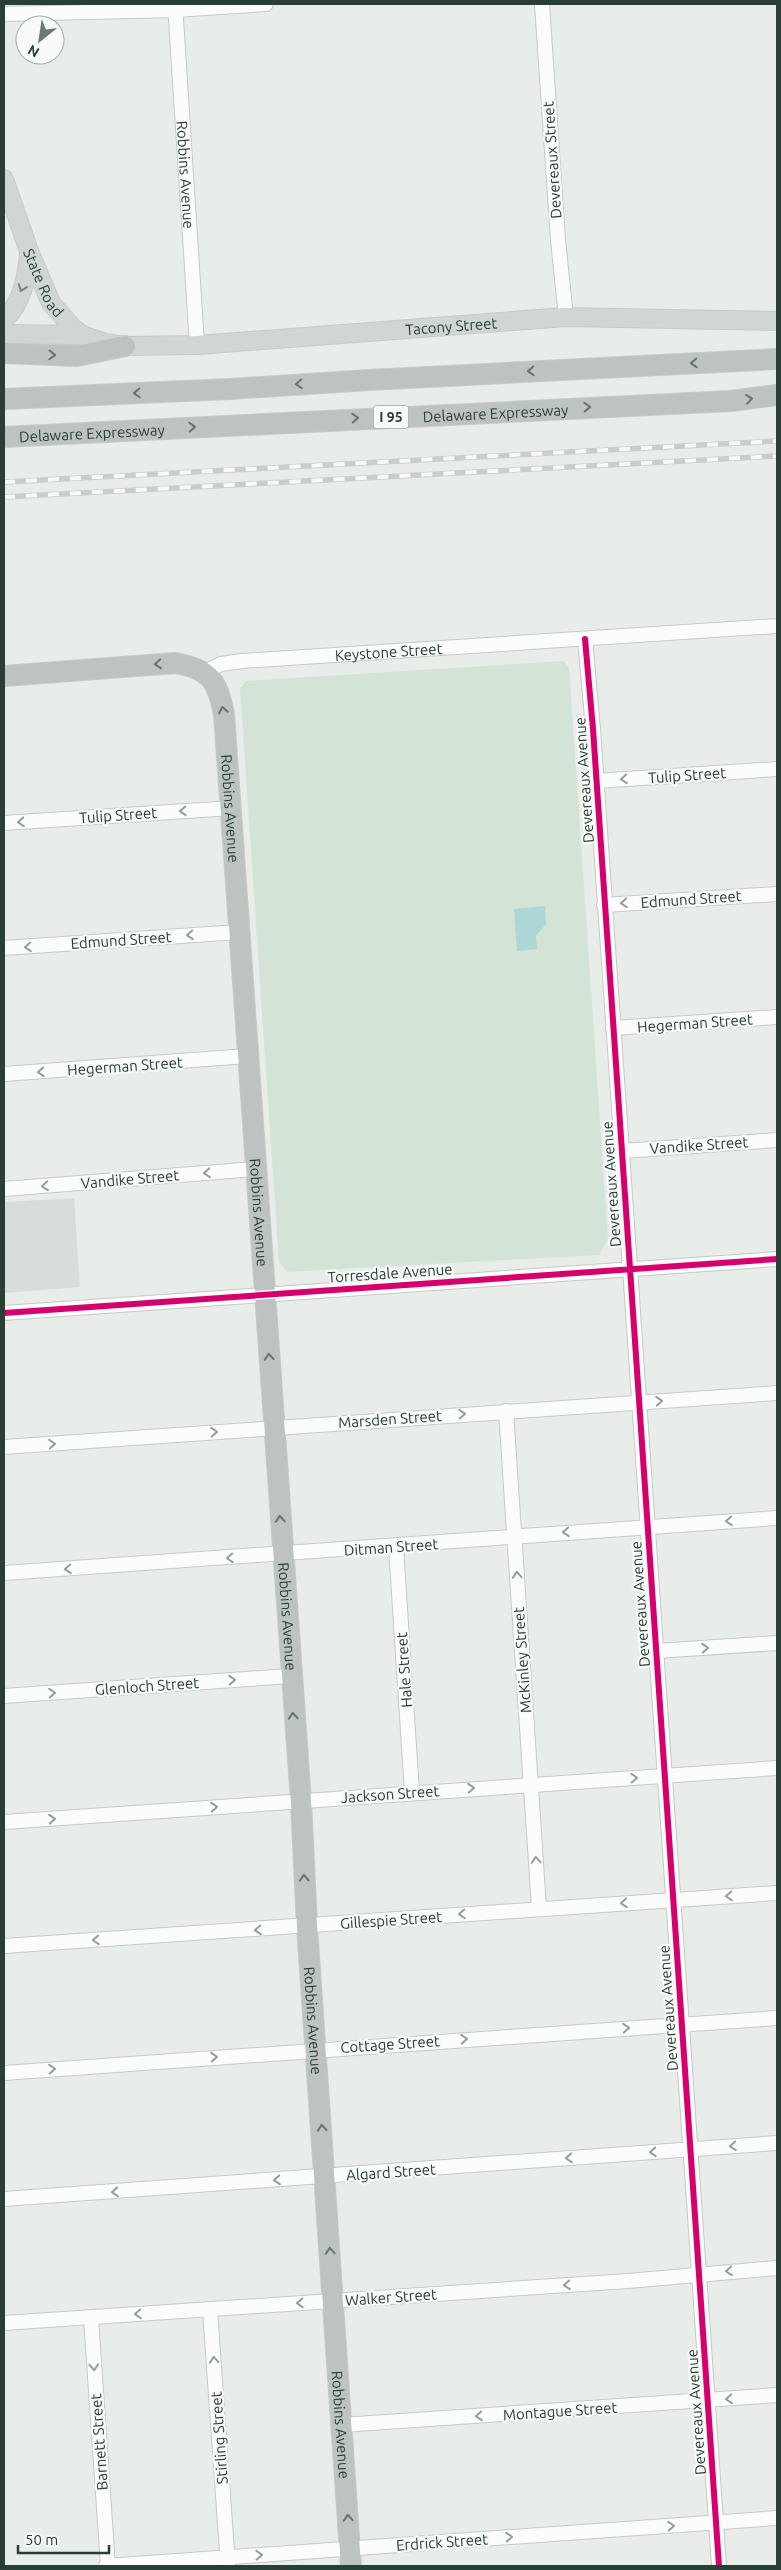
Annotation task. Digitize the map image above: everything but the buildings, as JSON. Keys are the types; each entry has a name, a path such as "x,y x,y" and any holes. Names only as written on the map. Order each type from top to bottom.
{"highway":[{"path":"4,353 77,356 125,346"},
{"path":"4,398 220,390 777,359"},
{"name":"Delaware Expressway","path":"4,437 731,401 777,396"},
{"path":"4,676 174,662 205,672"},
{"name":"Robbins Avenue","path":"205,672 214,682 224,714 232,808 247,1056 265,1293 290,1676 301,1801 307,1926 351,2557"}],"main road":[{"name":"State Road","path":"4,179 29,251 51,303 66,322 82,335 105,343 125,346"},
{"path":"4,320 16,304 23,288 27,274 29,251"},
{"name":"Tacony Street","path":"125,346 197,345 566,316 777,321"},
{"path":"4,334 82,335"}],"street":[{"path":"4,14 266,4"},
{"name":"Devereaux Street","path":"542,4 558,240 566,316"},
{"name":"Robbins Avenue","path":"175,7 197,345"},
{"name":"Keystone Street","path":"205,672 221,664 242,661 777,626"},
{"name":"Devereaux Avenue","path":"585,639 719,2566"},
{"name":"Tulip Street","path":"596,781 777,769"},
{"name":"Tulip Street","path":"4,823 232,808"},
{"name":"Edmund Street","path":"604,905 777,894"},
{"name":"Edmund Street","path":"4,948 239,932"},
{"name":"Hegerman Street","path":"613,1028 777,1018"},
{"name":"Hegerman Street","path":"4,1074 247,1056"},
{"name":"Vandike Street","path":"622,1151 777,1140"},
{"name":"Vandike Street","path":"4,1190 255,1169"},
{"name":"Torresdale Avenue","path":"4,1313 265,1293 777,1259"},
{"name":"Marsden Street","path":"4,1448 274,1427 777,1393"},
{"name":"McKinley Street","path":"506,1411 539,1908"},
{"name":"Ditman Street","path":"4,1573 396,1547 514,1536 777,1518"},
{"name":"Hale Street","path":"396,1547 412,1793"},
{"path":"656,1651 777,1643"},
{"name":"Glenloch Street","path":"4,1696 290,1676"},
{"name":"Jackson Street","path":"4,1822 777,1768"},
{"name":"Gillespie Street","path":"4,1946 777,1893"},
{"name":"Cottage Street","path":"4,2073 317,2049 777,2018"},
{"name":"Algard Street","path":"4,2200 777,2143"},
{"name":"Walker Street","path":"4,2323 628,2281 698,2273 777,2268"},
{"name":"Stirling Street","path":"210,2310 227,2561"},
{"name":"Barnett Street","path":"91,2318 107,2566"},
{"name":"Montague Street","path":"342,2425 777,2395"},
{"name":"Erdrick Street","path":"107,2566 351,2557 716,2522 777,2518"}],"shaded area":[{"path":"74,1198 80,1287 4,1293 4,1202"}],"green space":[{"path":"563,661 569,667 608,1239 599,1255 287,1272 279,1262 240,688 246,681"}],"water":[{"path":"545,906 546,924 536,936 537,949 517,951 514,909"}],"railway":[{"path":"4,482 777,441"},
{"path":"4,497 777,456"}],"cycle path":[{"path":"585,639 593,729 719,2566"},
{"path":"4,1313 777,1259"}]}
